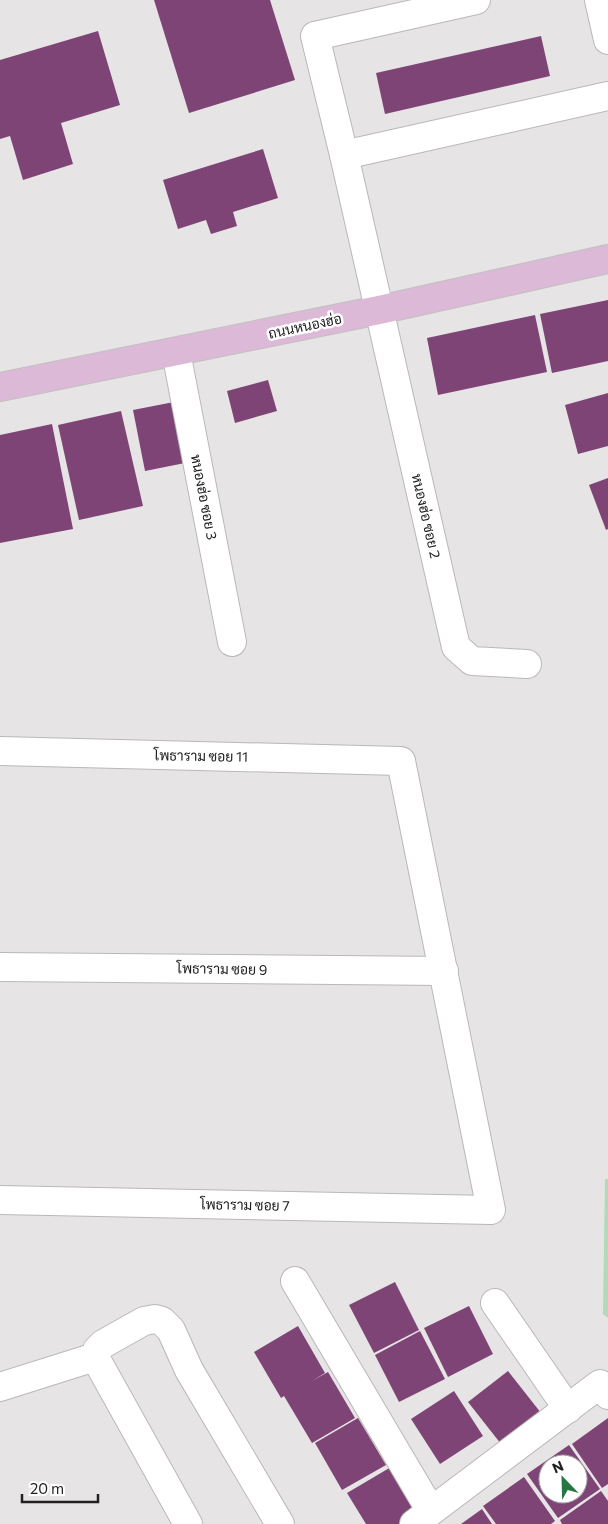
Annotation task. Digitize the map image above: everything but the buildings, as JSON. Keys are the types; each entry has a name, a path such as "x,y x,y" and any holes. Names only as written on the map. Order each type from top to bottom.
{"main road":[{"name":"ถนนหนองฮ่อ","path":"0,387 379,310 608,259"}],"street":[{"name":"หนองฮ่อ ซอย 2","path":"476,0 316,36 456,648 472,661 527,664"},
{"path":"599,0 608,40"},
{"path":"344,155 608,96"},
{"name":"หนองฮ่อ ซอย 3","path":"176,352 232,642"},
{"name":"โพธาราม ซอย 11","path":"0,751 401,761 444,971"},
{"name":"โพธาราม ซอย 9","path":"0,967 444,971"},
{"name":"โพธาราม ซอย 7","path":"0,1200 491,1210 444,971"},
{"path":"295,1281 423,1517 600,1384 608,1395"},
{"path":"495,1303 568,1409"},
{"path":"188,1524 95,1358 97,1350 102,1344 144,1321 155,1319 162,1321 171,1330 189,1370 280,1524"},
{"path":"0,1387 95,1358"}],"green space":[{"path":"605,1179 608,1179 608,1318 603,1314"}]}
